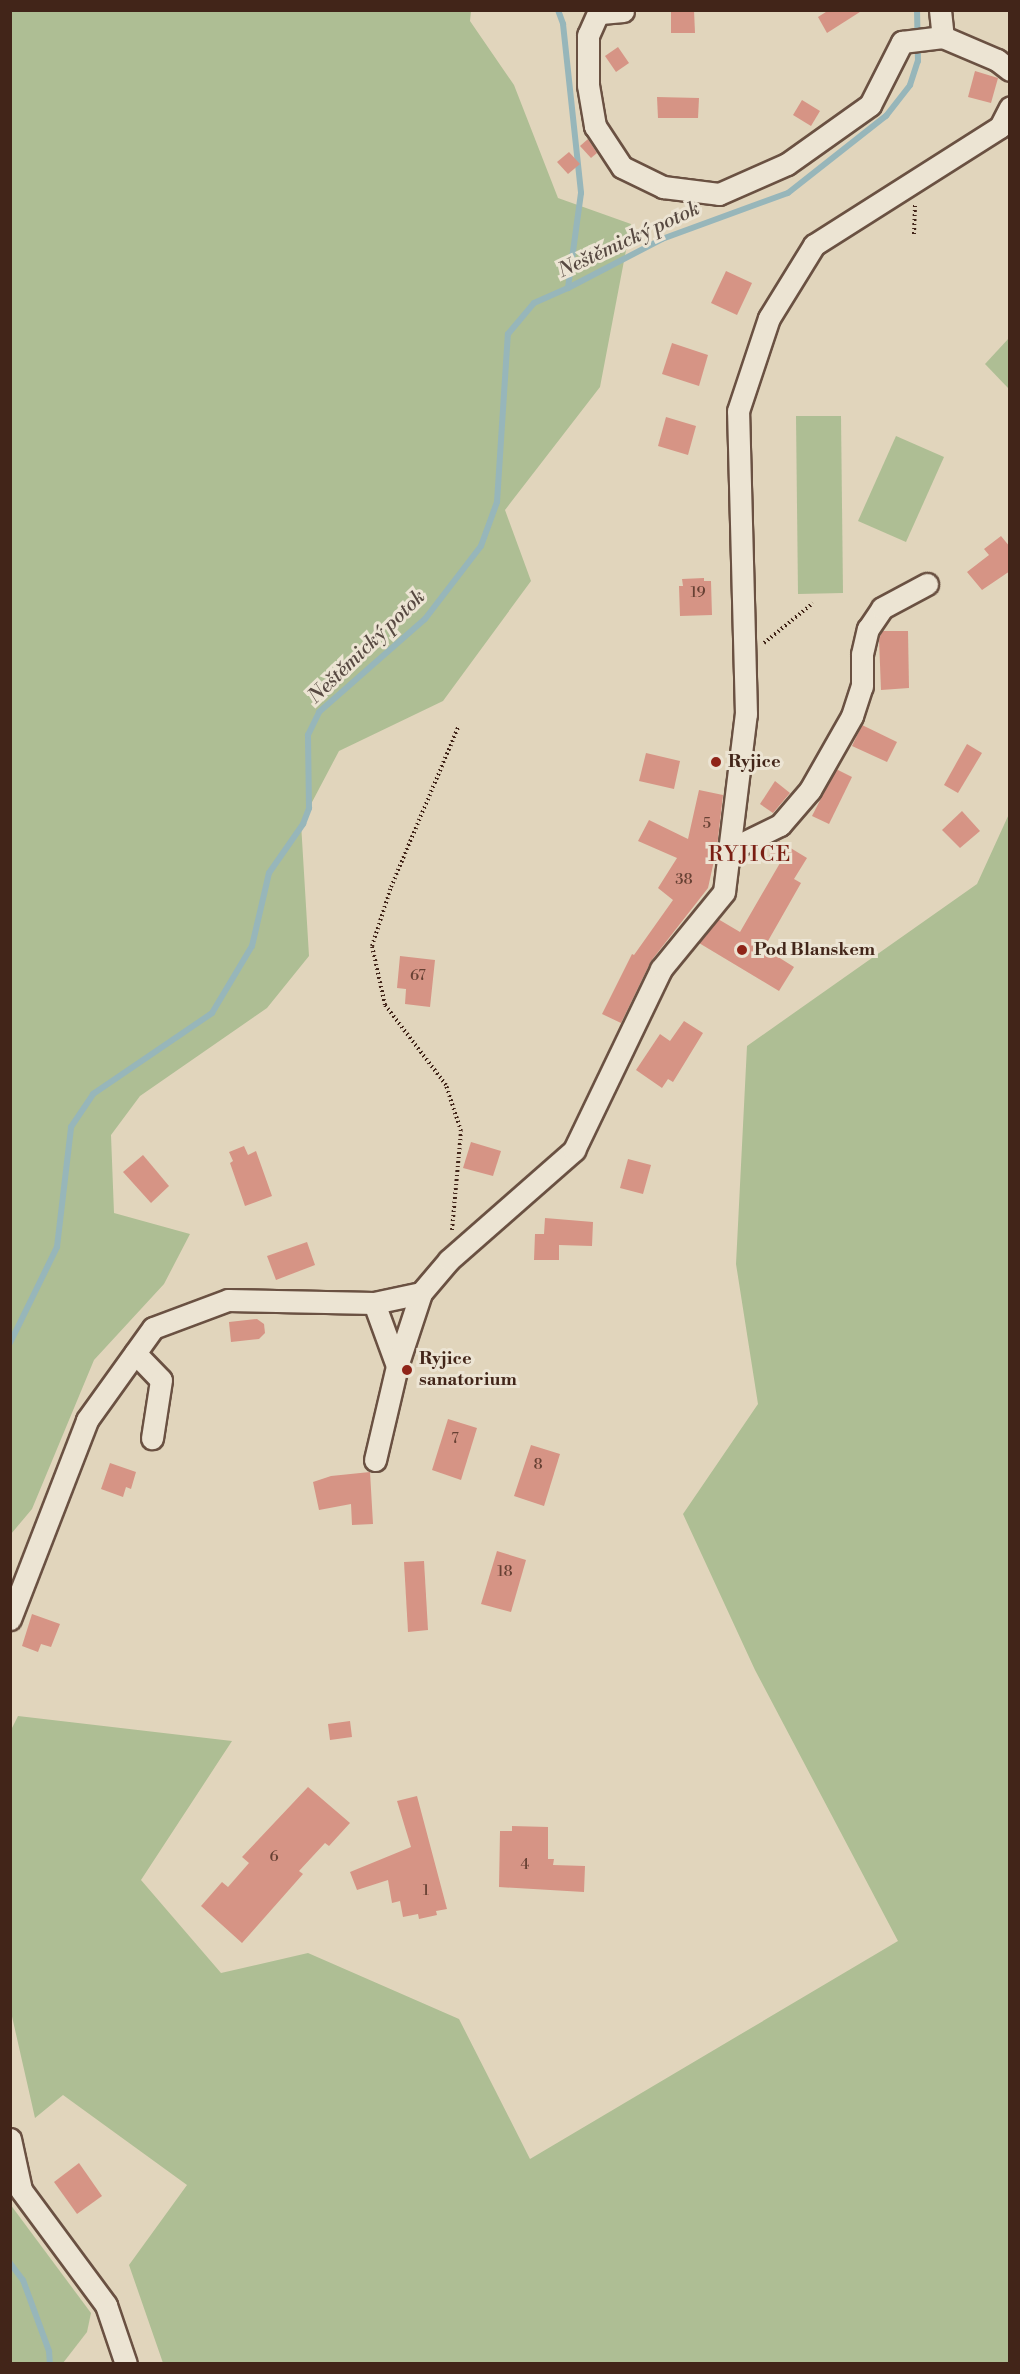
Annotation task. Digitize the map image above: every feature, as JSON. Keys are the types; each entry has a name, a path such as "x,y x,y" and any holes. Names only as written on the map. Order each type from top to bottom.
{"street":[{"path":"937,38 940,10"},
{"path":"622,11 598,13 588,35 588,86 595,126 621,167 663,187 719,194 787,164 870,105 902,42 937,38 997,60 1010,70"},
{"path":"375,1460 397,1366 421,1293 449,1260 574,1150 661,969 724,892 746,714 738,411 769,318 814,245 1000,127 1010,107"},
{"path":"729,850 780,825 810,790 852,716 862,686 862,654 868,629 882,608 927,584"},
{"path":"10,1619 87,1420 153,1328 228,1300 374,1304 421,1293"},
{"path":"374,1304 397,1366"},
{"path":"135,1353 162,1380 152,1438"},
{"path":"10,2139 21,2190 106,2305 126,2364"}],"path":[{"path":"743,661 813,603"},
{"path":"449,1260 461,1131 446,1085 385,1005 372,946 391,887 458,728"}],"green space":[{"path":"11,10 471,11 470,21 514,85 558,198 631,224 600,387 505,510 531,581 443,701 339,751 301,823 309,956 267,1008 140,1096 111,1135 114,1213 190,1234 164,1284 94,1360 32,1509 11,1534"},
{"path":"1009,338 1009,389 985,364"},
{"path":"796,416 841,416 843,593 798,594"},
{"path":"896,436 944,457 906,542 858,521"},
{"path":"1009,814 1009,2363 163,2363 129,2265 187,2185 63,2095 35,2118 11,2012 10,1732 18,1716 232,1741 141,1880 221,1973 308,1953 459,2019 530,2159 898,1941 755,1670 683,1514 758,1404 736,1264 747,1046 977,884"},
{"path":"10,2204 91,2313 87,2332 63,2363 11,2363"}],"building":[{"path":"671,10 694,10 695,33 671,33"},
{"path":"829,10 863,10 827,33 818,17"},
{"path":"618,47 629,63 616,72 605,56"},
{"path":"975,71 998,78 991,103 968,97"},
{"path":"657,97 699,98 698,118 658,118"},
{"path":"802,100 820,111 811,126 793,115"},
{"path":"588,139 597,153 591,158 580,146"},
{"path":"569,152 580,164 568,174 557,162"},
{"path":"726,271 752,283 737,315 711,303"},
{"path":"672,343 708,355 699,386 662,374"},
{"path":"666,417 696,426 688,455 658,446"},
{"path":"1001,536 1010,547 1010,571 982,590 967,572 989,555 984,549"},
{"path":"704,578 704,581 711,581 712,615 680,616 679,586 683,586 682,579"},
{"path":"882,631 908,631 909,688 881,690 879,639"},
{"path":"862,725 897,742 887,762 852,746"},
{"path":"967,744 982,753 958,793 944,785"},
{"path":"646,753 680,761 674,789 639,781"},
{"path":"836,769 852,777 829,824 812,816"},
{"path":"775,781 790,793 773,813 760,804"},
{"path":"699,790 723,795 717,847 708,888 651,961 621,1023 602,1014 632,954 634,955 673,900 658,888 677,858 638,841 649,820 688,839"},
{"path":"962,811 980,831 960,848 942,830"},
{"path":"779,841 807,858 794,879 801,883 764,948 794,967 779,991 699,943 718,919 740,932 780,863 769,856"},
{"path":"400,956 435,960 430,1007 405,1004 406,989 397,988"},
{"path":"684,1021 703,1033 673,1082 668,1079 662,1088 636,1070 660,1034 670,1041"},
{"path":"471,1142 501,1151 493,1176 463,1168"},
{"path":"244,1146 248,1155 256,1151 272,1196 245,1206 230,1163 233,1161 229,1152"},
{"path":"143,1155 169,1186 151,1203 123,1172"},
{"path":"628,1159 651,1165 643,1194 620,1188"},
{"path":"545,1218 593,1222 592,1246 559,1245 559,1260 534,1260 535,1234 544,1234"},
{"path":"307,1242 315,1265 276,1280 267,1256"},
{"path":"257,1319 264,1324 265,1333 259,1339 231,1342 229,1322"},
{"path":"448,1419 477,1428 461,1480 432,1470"},
{"path":"531,1445 560,1454 544,1506 514,1496"},
{"path":"110,1463 136,1472 131,1489 126,1487 123,1497 101,1489"},
{"path":"370,1472 373,1524 352,1525 351,1504 319,1510 313,1482 331,1476"},
{"path":"497,1551 526,1560 511,1612 481,1604"},
{"path":"424,1561 428,1630 408,1632 404,1562"},
{"path":"32,1614 60,1624 51,1647 41,1644 38,1652 22,1646"},
{"path":"350,1721 352,1737 330,1740 328,1724"},
{"path":"308,1787 350,1823 329,1846 325,1843 299,1871 303,1874 242,1943 201,1906 222,1882 228,1887 249,1863 242,1857"},
{"path":"417,1796 447,1909 436,1911 437,1915 419,1919 418,1914 403,1917 400,1901 392,1903 388,1880 357,1890 350,1872 411,1847 397,1801"},
{"path":"512,1826 548,1827 548,1859 554,1859 553,1865 585,1866 584,1892 499,1887 500,1831 512,1831"},
{"path":"79,2163 102,2196 77,2214 54,2182"}],"waterway":[{"path":"558,10 563,24 581,193 568,288"},
{"name":"Neštěmický potok","path":"10,1343 57,1247 71,1127 93,1094 212,1013 252,946 269,873 303,824 309,808 308,735 319,712 425,619 481,546 497,502 508,334 534,303 662,239 788,193 886,116 910,85 918,61 917,10"},
{"name":"Neštěmický potok","path":"10,2263 23,2280 49,2351 50,2364"}],"place":[{"name":"Ryjice","path":"716,762"},
{"name":"Pod Blanskem","path":"742,950"},
{"name":"Ryjice sanatorium","path":"407,1370"}],"district":[{"name":"RYJICE","path":"750,855"}]}
